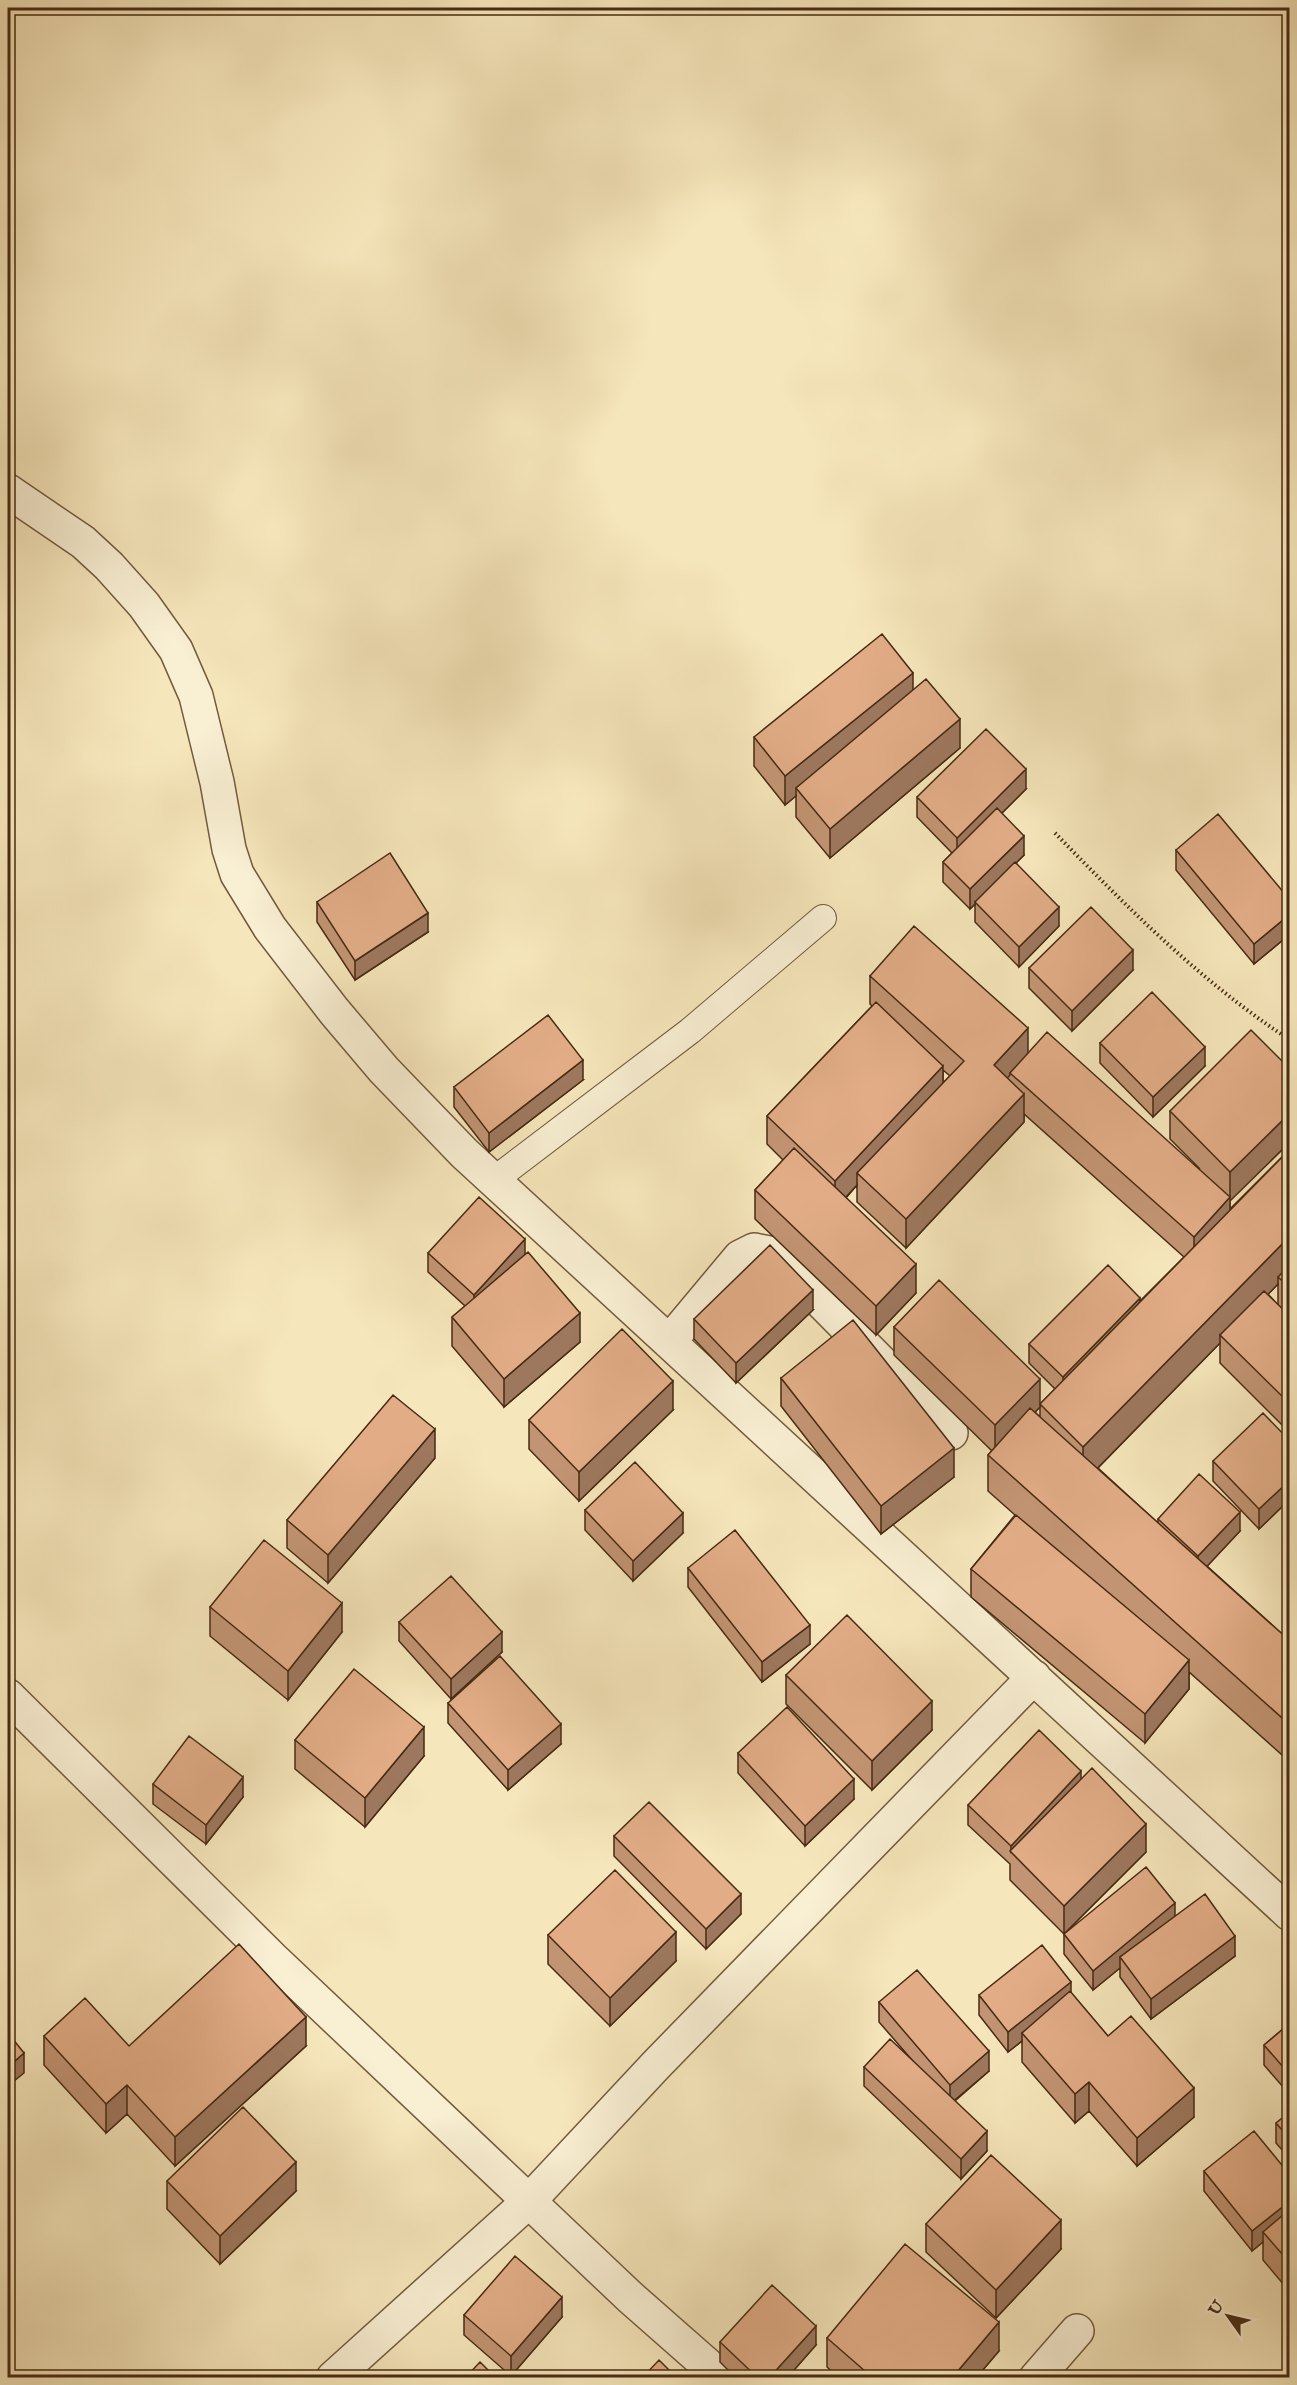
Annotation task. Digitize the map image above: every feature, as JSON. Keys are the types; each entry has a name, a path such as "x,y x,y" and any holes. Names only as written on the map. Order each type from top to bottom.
{"street":[{"path":"8,491 82,542 109,566 144,605 176,650 196,696 217,782 229,849 237,874 270,928 333,1011 392,1078 464,1153 1290,1914"},
{"path":"669,1342 740,1257 754,1250 774,1254 951,1433"},
{"path":"333,2378 529,2201 657,2064 1034,1677"},
{"path":"8,1696 272,1958 630,2297 722,2378"},
{"path":"1036,2378 1077,2331"}],"lane":[{"path":"494,1180 690,1031 822,918"}],"path":[{"path":"1055,833 1117,897 1187,963 1244,1010 1290,1040"}],"building":[{"path":"882,634 913,673 785,776 754,737"},
{"path":"926,679 960,719 830,829 796,788"},
{"path":"986,729 1026,769 957,838 917,797"},
{"path":"997,808 1024,836 970,889 943,862"},
{"path":"1218,814 1290,900 1290,914 1254,944 1176,850"},
{"path":"390,853 428,913 355,961 317,902"},
{"path":"1015,862 1059,907 1019,947 975,902"},
{"path":"1091,907 1133,950 1072,1011 1029,968"},
{"path":"914,926 1028,1028 994,1065 1024,1094 906,1219 857,1173 964,1061 870,976"},
{"path":"1152,992 1205,1047 1153,1097 1100,1043"},
{"path":"876,1002 943,1066 835,1181 767,1116"},
{"path":"548,1015 583,1060 489,1133 454,1087"},
{"path":"1251,1030 1290,1069 1290,1113 1230,1172 1170,1111"},
{"path":"1047,1032 1230,1197 1194,1237 1010,1073"},
{"path":"794,1148 916,1264 876,1306 755,1190"},
{"path":"1290,1149 1290,1236 1083,1447 1040,1404"},
{"path":"479,1197 525,1239 474,1295 428,1253"},
{"path":"770,1245 813,1290 736,1363 694,1319"},
{"path":"528,1252 580,1313 504,1379 452,1317"},
{"path":"1108,1265 1140,1298 1063,1377 1029,1344"},
{"path":"1290,1265 1290,1288 1278,1277"},
{"path":"939,1280 1040,1379 995,1425 894,1327"},
{"path":"1264,1291 1290,1316 1290,1404 1220,1335"},
{"path":"853,1320 954,1448 881,1506 781,1378"},
{"path":"622,1329 673,1381 579,1472 529,1420"},
{"path":"393,1395 435,1429 328,1555 287,1520"},
{"path":"1030,1408 1290,1641 1290,1725 988,1455"},
{"path":"1263,1413 1290,1441 1290,1480 1259,1509 1213,1461"},
{"path":"635,1462 683,1513 633,1561 585,1510"},
{"path":"1199,1474 1240,1512 1198,1556 1158,1519"},
{"path":"1016,1515 1189,1660 1145,1714 971,1569"},
{"path":"735,1530 810,1625 762,1662 688,1568"},
{"path":"264,1540 342,1603 288,1671 210,1607"},
{"path":"451,1576 502,1632 451,1679 399,1622"},
{"path":"847,1615 932,1701 872,1761 786,1675"},
{"path":"500,1656 561,1724 508,1770 448,1703"},
{"path":"354,1669 424,1727 365,1798 295,1740"},
{"path":"787,1707 854,1779 805,1826 738,1753"},
{"path":"1039,1730 1081,1771 1011,1846 968,1805"},
{"path":"189,1736 243,1777 206,1825 153,1784"},
{"path":"1092,1768 1146,1824 1064,1906 1010,1851"},
{"path":"649,1802 741,1894 706,1929 614,1836"},
{"path":"1146,1867 1175,1903 1093,1971 1064,1934"},
{"path":"615,1870 676,1932 610,1998 548,1935"},
{"path":"1205,1894 1235,1936 1151,1999 1120,1957"},
{"path":"239,1944 306,2017 175,2137 127,2085 106,2104 44,2036 85,1998 129,2046"},
{"path":"1042,1945 1071,1982 1008,2032 979,1995"},
{"path":"917,1970 989,2051 950,2085 879,2002"},
{"path":"1070,1991 1108,2036 1131,2016 1194,2088 1137,2138 1089,2082 1075,2094 1022,2033"},
{"path":"1290,2023 1290,2075 1264,2045"},
{"path":"8,2033 24,2053 8,2067"},
{"path":"890,2039 987,2131 961,2159 864,2067"},
{"path":"243,2107 296,2162 220,2236 167,2181"},
{"path":"1290,2112 1290,2139 1276,2123"},
{"path":"1254,2131 1290,2175 1290,2201 1252,2231 1204,2171"},
{"path":"991,2155 1061,2220 996,2290 926,2224"},
{"path":"1290,2209 1290,2263 1263,2232"},
{"path":"905,2244 999,2322 952,2378 873,2378 827,2338"},
{"path":"515,2256 562,2297 511,2356 464,2315"},
{"path":"772,2285 816,2326 769,2378 758,2378 720,2342"},
{"path":"659,2360 677,2378 642,2378"},
{"path":"480,2362 496,2378 465,2378"}]}
